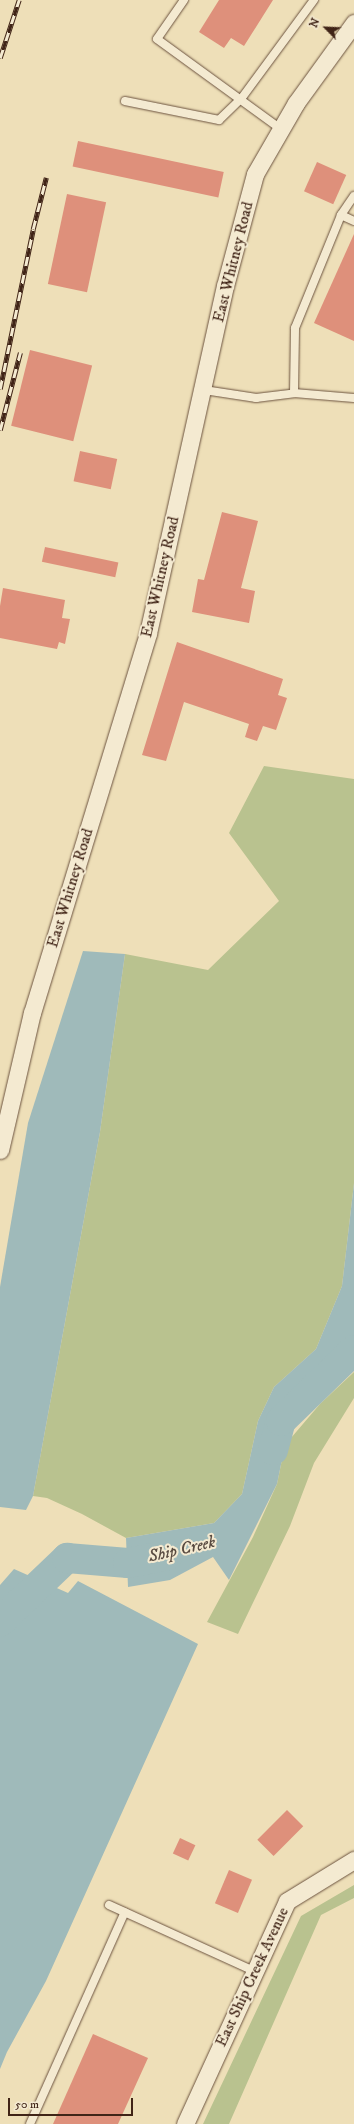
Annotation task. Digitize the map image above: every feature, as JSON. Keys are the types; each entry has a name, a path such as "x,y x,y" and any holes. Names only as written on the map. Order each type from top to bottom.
{"street":[{"name":"East Whitney Road","path":"0,1150 32,1013 148,633 204,390 225,286 255,174 296,102 354,23"},
{"name":"East Ship Creek Avenue","path":"185,2124 287,1901 354,1860"}],"lane":[{"path":"184,0 157,39 281,129"},
{"path":"125,101 219,120 241,99 314,0"},
{"path":"294,394 295,328 341,215 354,196"},
{"path":"341,215 354,221"},
{"path":"204,390 256,398 294,394 354,398"},
{"path":"109,1905 254,1971"},
{"path":"30,2124 125,1912"}],"green space":[{"path":"264,766 354,779 354,1183 342,1286 316,1349 274,1387 258,1421 242,1494 214,1523 126,1538 82,1514 47,1498 33,1496 100,1132 125,954 208,970 279,901 229,833"},
{"path":"354,1372 354,1398 314,1463 290,1526 238,1634 207,1622 253,1537 277,1484 285,1445 320,1404"},
{"path":"354,1885 354,1898 321,1915 229,2124 203,2124 301,1916"}],"water":[{"path":"83,951 125,954 100,1132 33,1496 26,1510 0,1507 0,1287 28,1123"},
{"path":"354,1183 354,1363 289,1404 285,1445 277,1484 229,1580 213,1557 170,1580 128,1587 126,1538 214,1523 242,1494 258,1421 274,1387 316,1349 342,1286"},
{"path":"14,1569 68,1593 78,1581 198,1644 46,1981 7,2052 0,2069 0,1585"}],"building":[{"path":"219,0 273,0 244,46 231,38 224,48 199,32"},
{"path":"78,141 224,172 218,197 73,166"},
{"path":"317,162 346,175 333,204 304,191"},
{"path":"67,194 106,202 87,292 48,284"},
{"path":"354,234 354,341 314,323"},
{"path":"30,350 92,365 73,441 11,426"},
{"path":"80,451 117,459 111,489 74,481"},
{"path":"222,512 258,521 241,588 255,591 249,623 192,612 198,579 204,580"},
{"path":"45,547 118,563 115,577 42,562"},
{"path":"3,588 65,600 62,618 70,619 65,644 59,642 57,649 0,638 0,606"},
{"path":"177,642 283,679 278,695 287,698 276,730 263,726 257,741 245,737 249,724 184,702 166,761 142,755"},
{"path":"287,1810 303,1826 274,1856 257,1840"},
{"path":"180,1838 195,1845 188,1861 173,1853"},
{"path":"229,1870 252,1880 238,1913 215,1903"},
{"path":"93,2034 148,2058 118,2124 53,2124"}],"waterway":[{"name":"Ship Creek","path":"273,1450 281,1421 354,1350"},
{"name":"Ship Creek","path":"0,1622 67,1558 128,1563 168,1555"}],"railway":[{"path":"0,58 19,0"},
{"path":"0,389 33,229 46,178"},
{"path":"0,430 20,353"}]}
